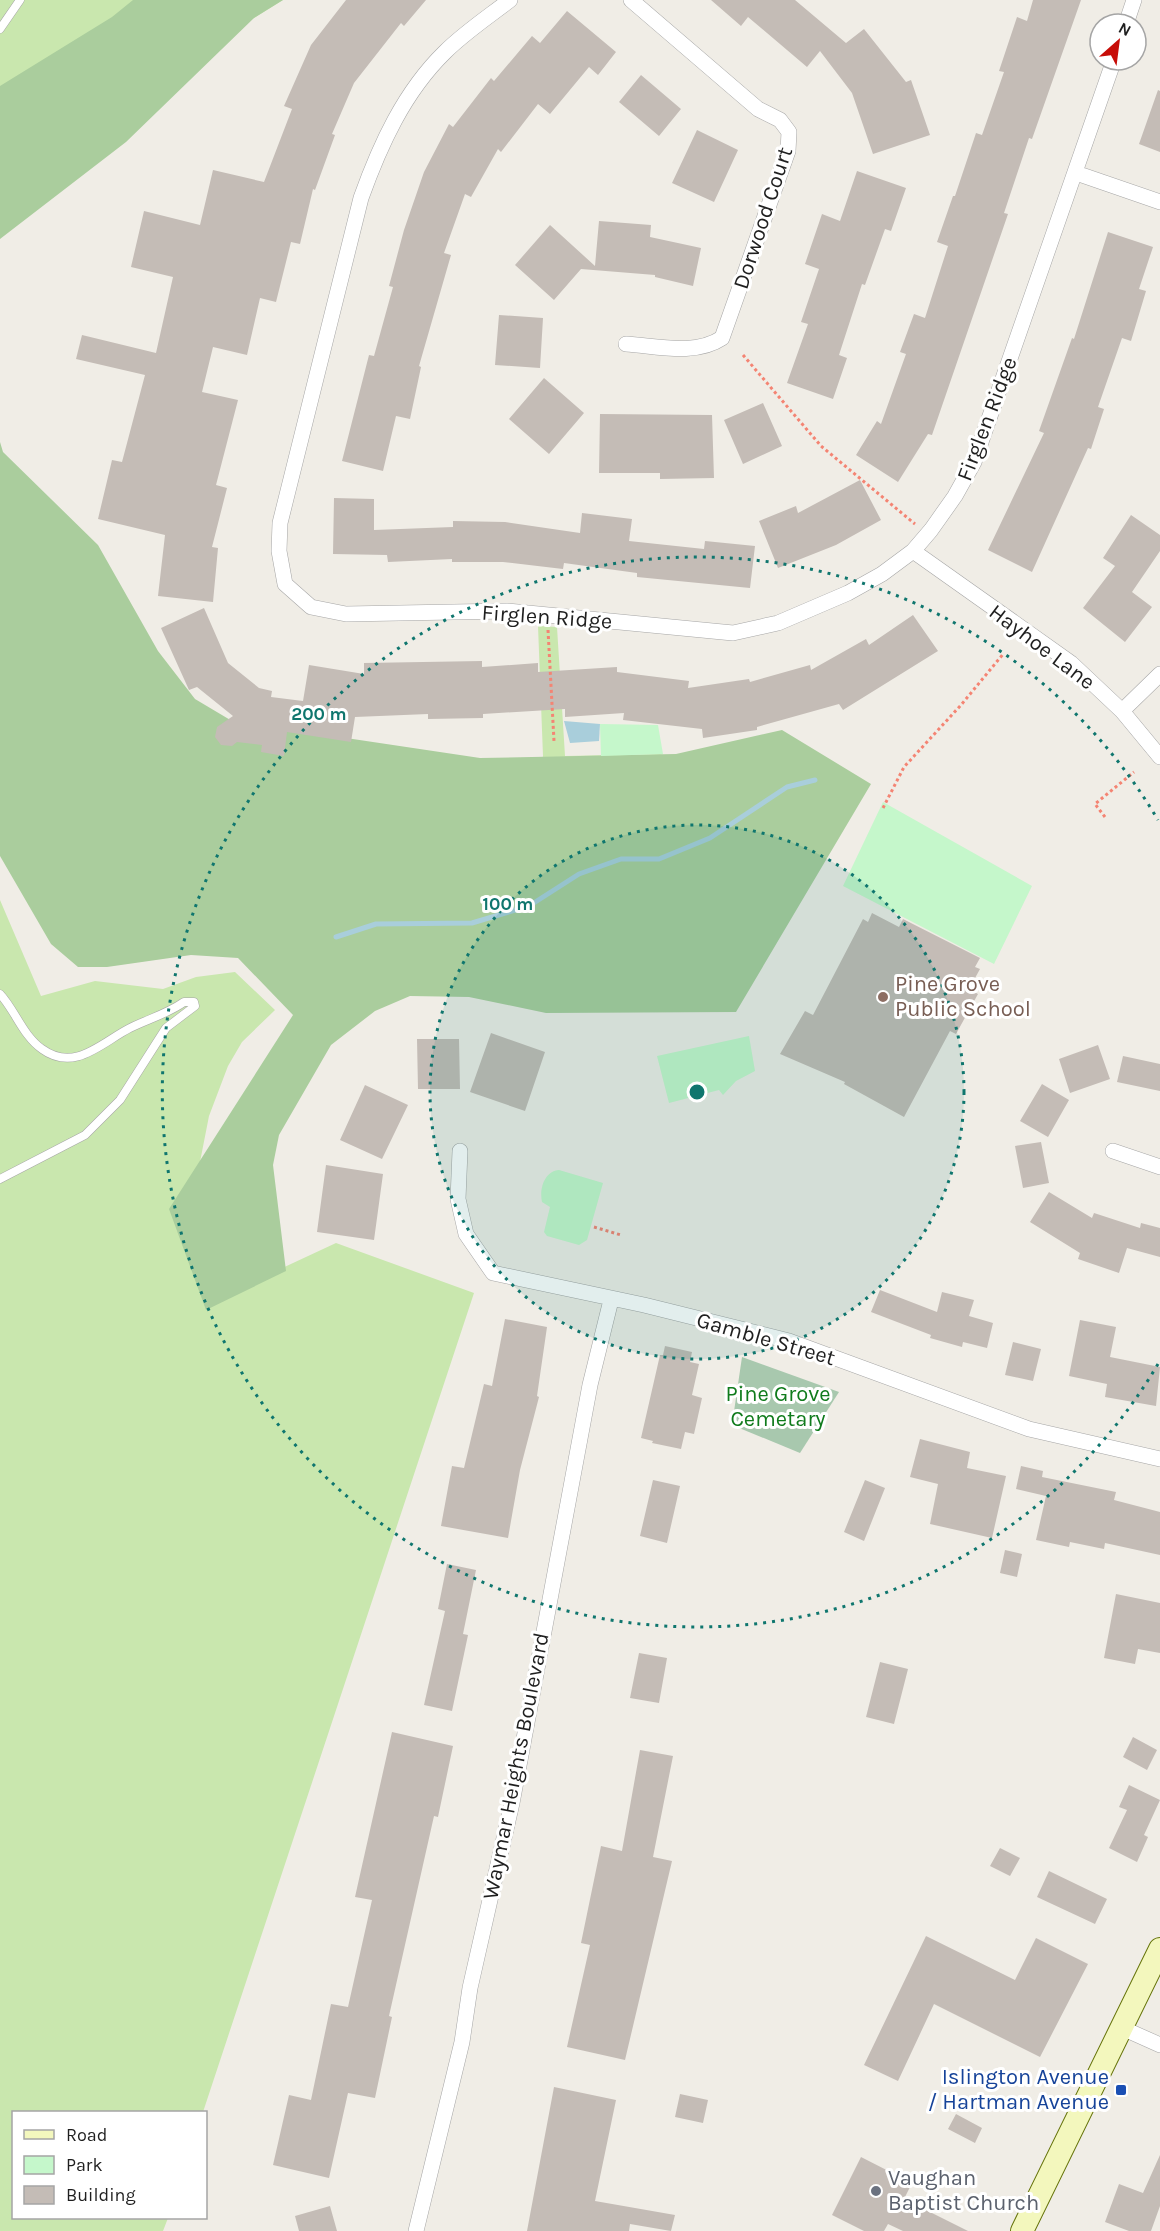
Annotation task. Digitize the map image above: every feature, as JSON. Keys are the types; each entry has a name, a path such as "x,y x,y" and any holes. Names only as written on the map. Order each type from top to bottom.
{"main road":[{"path":"1022,2231 1160,1949"}],"street":[{"name":"Firglen Ridge","path":"510,0 446,51 410,95 375,159 361,198 280,523 279,551 285,584 311,607 346,614 507,611 733,633 778,623 848,593 882,574 913,551 955,496 980,447 1110,72"},
{"name":"Dorwood Court","path":"626,344 709,347 722,338 788,151 789,132 780,120 758,109 631,0"},
{"path":"1076,173 1160,202"},
{"name":"Hayhoe Lane","path":"913,551 1071,663 1122,711 1160,757"},
{"path":"1122,711 1160,674"},
{"name":"Gamble Street","path":"460,1151 458,1199 466,1234 493,1273 611,1300 644,1305 789,1341 1029,1429 1160,1459"},
{"path":"1113,1151 1160,1167"},
{"name":"Waymar Heights Boulevard","path":"416,2231 462,2042 470,1988 512,1803 590,1385 611,1300"},
{"path":"1122,2028 1160,2045"}],"lane":[{"path":"0,29 20,0"},
{"path":"0,994 41,1049 57,1057 72,1058 93,1052 129,1028 184,1002 194,1002 195,1006 166,1028 120,1100 85,1135 0,1179"}],"path":[{"path":"743,355 821,446 916,525"},
{"path":"548,628 554,741"},
{"path":"883,808 904,767 1004,653"},
{"path":"1104,817 1095,804 1134,772"},
{"path":"594,1227 621,1235"}],"green space":[{"path":"0,0 283,0 254,18 0,117"},
{"path":"133,0 283,0 254,18 126,142 0,239 0,86 112,17"},
{"path":"0,442 3,452 98,545 158,651 195,699 232,721 480,758 676,754 782,730 871,784 736,1012 546,1013 469,997 410,996 375,1011 331,1045 279,1135 273,1165 286,1271 206,1310 169,1209 293,1015 238,958 191,955 107,967 78,967 51,944 0,856"},
{"path":"538,626 557,627 565,756 663,754 533,800 543,756"},
{"path":"600,724 658,725 663,754 601,756"},
{"path":"883,802 1032,886 994,964 843,886"},
{"path":"0,900 41,996 95,981 163,989 196,977 235,972 275,1010 242,1042 228,1066 209,1116 199,1167 205,1304 336,1243 474,1293 203,2111 12,2111 12,2219 168,2219 163,2231 0,2231"},
{"path":"749,1036 755,1071 736,1081 723,1095 719,1090 669,1103 657,1056"},
{"path":"559,1170 603,1183 587,1240 579,1245 547,1236 544,1232 550,1207 542,1202 542,1186 550,1173"},
{"name":"Pine Grove Cemetary","path":"742,1357 839,1392 800,1453 732,1425"}],"water":[{"path":"564,721 600,724 599,741 570,743"}],"building":[{"path":"346,0 426,0 404,26 401,23 354,83 332,134 335,135 315,190 313,189 300,244 291,242 276,302 260,298 247,355 213,347 202,392 238,400 216,485 227,488 212,547 218,548 213,602 158,596 165,535 98,519 112,460 122,462 145,375 76,359 82,335 156,353 173,277 131,267 144,211 200,225 213,170 264,182 292,109 284,106 311,45"},
{"path":"711,0 795,0 846,43 864,29 906,82 911,80 930,135 873,154 852,93 820,51 807,67 748,17 741,26"},
{"path":"1033,0 1081,0 1032,139 1029,138 1004,213 1008,214 932,435 928,434 898,482 856,455 877,421 881,424 906,354 900,352 914,314 925,318 948,246 937,242 976,133 982,135 1004,72 999,71 1017,17 1027,21"},
{"path":"567,11 616,52 598,75 589,67 550,114 538,104 501,152 498,149 471,197 465,194 444,253 451,255 419,366 421,367 410,419 396,416 383,471 342,461 369,355 374,356 393,287 389,286 404,230 424,172 449,124 453,127 491,78 494,81 532,36 540,43"},
{"path":"641,75 681,109 659,136 619,102"},
{"path":"1158,90 1160,91 1160,152 1139,144"},
{"path":"697,130 738,150 714,202 672,183"},
{"path":"857,171 906,188 891,231 885,229 865,285 862,284 839,355 847,358 833,399 787,383 808,324 801,322 819,269 805,264 822,214 840,221"},
{"path":"599,221 651,225 650,237 701,248 693,286 655,277 655,275 581,269 554,300 515,265 550,225 595,266"},
{"path":"1108,232 1153,247 1139,289 1146,291 1131,341 1122,338 1098,407 1104,409 1091,449 1088,448 1032,572 988,550 1044,433 1039,431 1072,338 1074,339"},
{"path":"499,315 543,318 540,368 495,365"},
{"path":"544,378 584,413 549,454 509,419"},
{"path":"763,403 782,446 743,464 724,420"},
{"path":"600,414 712,415 714,478 660,479 660,473 599,473"},
{"path":"860,480 881,520 836,545 778,568 759,521 796,506 798,513"},
{"path":"334,498 374,499 374,530 453,527 453,521 505,522 580,533 582,513 632,519 629,541 704,549 705,541 755,546 750,588 637,577 637,573 564,563 563,569 503,562 452,562 452,559 388,562 387,555 333,554"},
{"path":"1131,515 1160,535 1160,551 1132,592 1152,607 1125,642 1083,608 1115,566 1103,558"},
{"path":"204,608 228,663 259,688 272,691 271,697 303,701 309,665 364,674 364,663 482,661 482,667 538,663 538,672 617,667 617,672 689,681 688,688 749,679 750,682 810,665 811,670 866,639 869,645 913,615 938,651 843,710 839,704 757,727 757,730 703,738 702,729 623,720 624,713 565,717 565,709 483,714 483,718 428,719 428,714 355,717 351,742 287,732 284,756 261,752 262,745 237,742 232,746 221,745 215,737 217,727 233,716 197,687 189,690 161,628"},
{"path":"872,913 899,927 903,919 980,958 975,967 980,969 969,989 978,994 956,1034 950,1031 904,1117 844,1084 845,1082 780,1054 805,1011 813,1015 863,919 868,922"},
{"path":"491,1033 545,1052 525,1111 470,1092"},
{"path":"417,1039 459,1039 460,1089 418,1089"},
{"path":"1098,1045 1110,1079 1070,1093 1059,1059"},
{"path":"1123,1056 1160,1064 1160,1091 1117,1082"},
{"path":"1042,1084 1069,1100 1048,1137 1020,1121"},
{"path":"365,1085 408,1105 382,1159 340,1140"},
{"path":"1041,1142 1049,1183 1023,1188 1015,1146"},
{"path":"326,1165 383,1174 374,1240 317,1232"},
{"path":"1049,1192 1092,1218 1094,1213 1140,1228 1141,1223 1160,1228 1160,1257 1127,1248 1119,1273 1078,1259 1080,1253 1030,1222"},
{"path":"880,1290 937,1312 942,1292 974,1300 969,1316 993,1323 987,1348 963,1342 962,1347 930,1338 931,1335 871,1312"},
{"path":"505,1319 547,1327 537,1396 539,1397 520,1470 508,1538 441,1526 452,1466 464,1468 484,1384 492,1386"},
{"path":"1080,1320 1116,1327 1110,1357 1160,1367 1156,1406 1105,1397 1107,1384 1069,1376"},
{"path":"1013,1342 1041,1349 1033,1381 1005,1375"},
{"path":"665,1346 692,1352 690,1362 699,1364 692,1395 702,1398 694,1434 685,1432 681,1449 652,1443 653,1441 641,1438 660,1355 663,1355"},
{"path":"920,1439 970,1452 967,1468 1006,1476 992,1538 930,1524 938,1484 910,1477"},
{"path":"1021,1466 1043,1471 1042,1477 1116,1492 1114,1500 1160,1512 1160,1555 1105,1543 1104,1549 1070,1542 1069,1547 1036,1540 1046,1496 1016,1489"},
{"path":"653,1480 680,1486 667,1543 640,1536"},
{"path":"865,1480 885,1488 864,1541 844,1532"},
{"path":"1005,1550 1022,1554 1017,1577 1000,1573"},
{"path":"447,1564 476,1570 463,1634 468,1635 452,1711 424,1705 445,1611 438,1609"},
{"path":"1116,1594 1160,1603 1160,1653 1138,1649 1135,1664 1104,1658"},
{"path":"639,1653 667,1658 659,1703 630,1698"},
{"path":"880,1662 908,1669 894,1724 866,1717"},
{"path":"392,1732 453,1746 438,1817 434,1816 389,2016 392,2017 375,2098 348,2093 329,2178 273,2165 289,2095 311,2100 331,2004 348,2007 372,1900 355,1897"},
{"path":"1133,1737 1157,1750 1147,1770 1123,1757"},
{"path":"640,1750 673,1756 653,1857 672,1861 625,2060 567,2047 590,1945 581,1943 601,1846 622,1851"},
{"path":"1129,1785 1160,1800 1144,1835 1148,1837 1137,1862 1109,1848 1127,1810 1119,1807"},
{"path":"1000,1848 1020,1858 1010,1876 990,1866"},
{"path":"1049,1871 1107,1899 1095,1924 1037,1897"},
{"path":"926,1936 1015,1980 1036,1938 1088,1964 1040,2057 934,2004 898,2081 864,2065"},
{"path":"554,2087 616,2100 595,2201 675,2215 671,2231 630,2224 629,2231 527,2231"},
{"path":"680,2094 708,2100 703,2123 675,2117"},
{"path":"956,2114 982,2128 975,2143 948,2129"},
{"path":"1160,2155 1160,2206 1151,2231 1129,2231 1105,2222 1119,2184 1143,2193"},
{"name":"Vaughan Baptist Church","path":"861,2157 912,2183 904,2199 968,2231 903,2231 888,2224 884,2231 864,2231 832,2215"},
{"path":"330,2206 337,2231 299,2231 295,2216"}],"waterway":[{"path":"336,937 376,924 472,923 529,906 579,874 621,859 659,859 710,838 787,787 815,780"}],"place":[{"name":"Pine Grove Public School","path":"883,997"},
{"name":"Islington Avenue / Hartman Avenue","path":"1121,2090"},
{"name":"Vaughan Baptist Church","path":"876,2191"}]}
